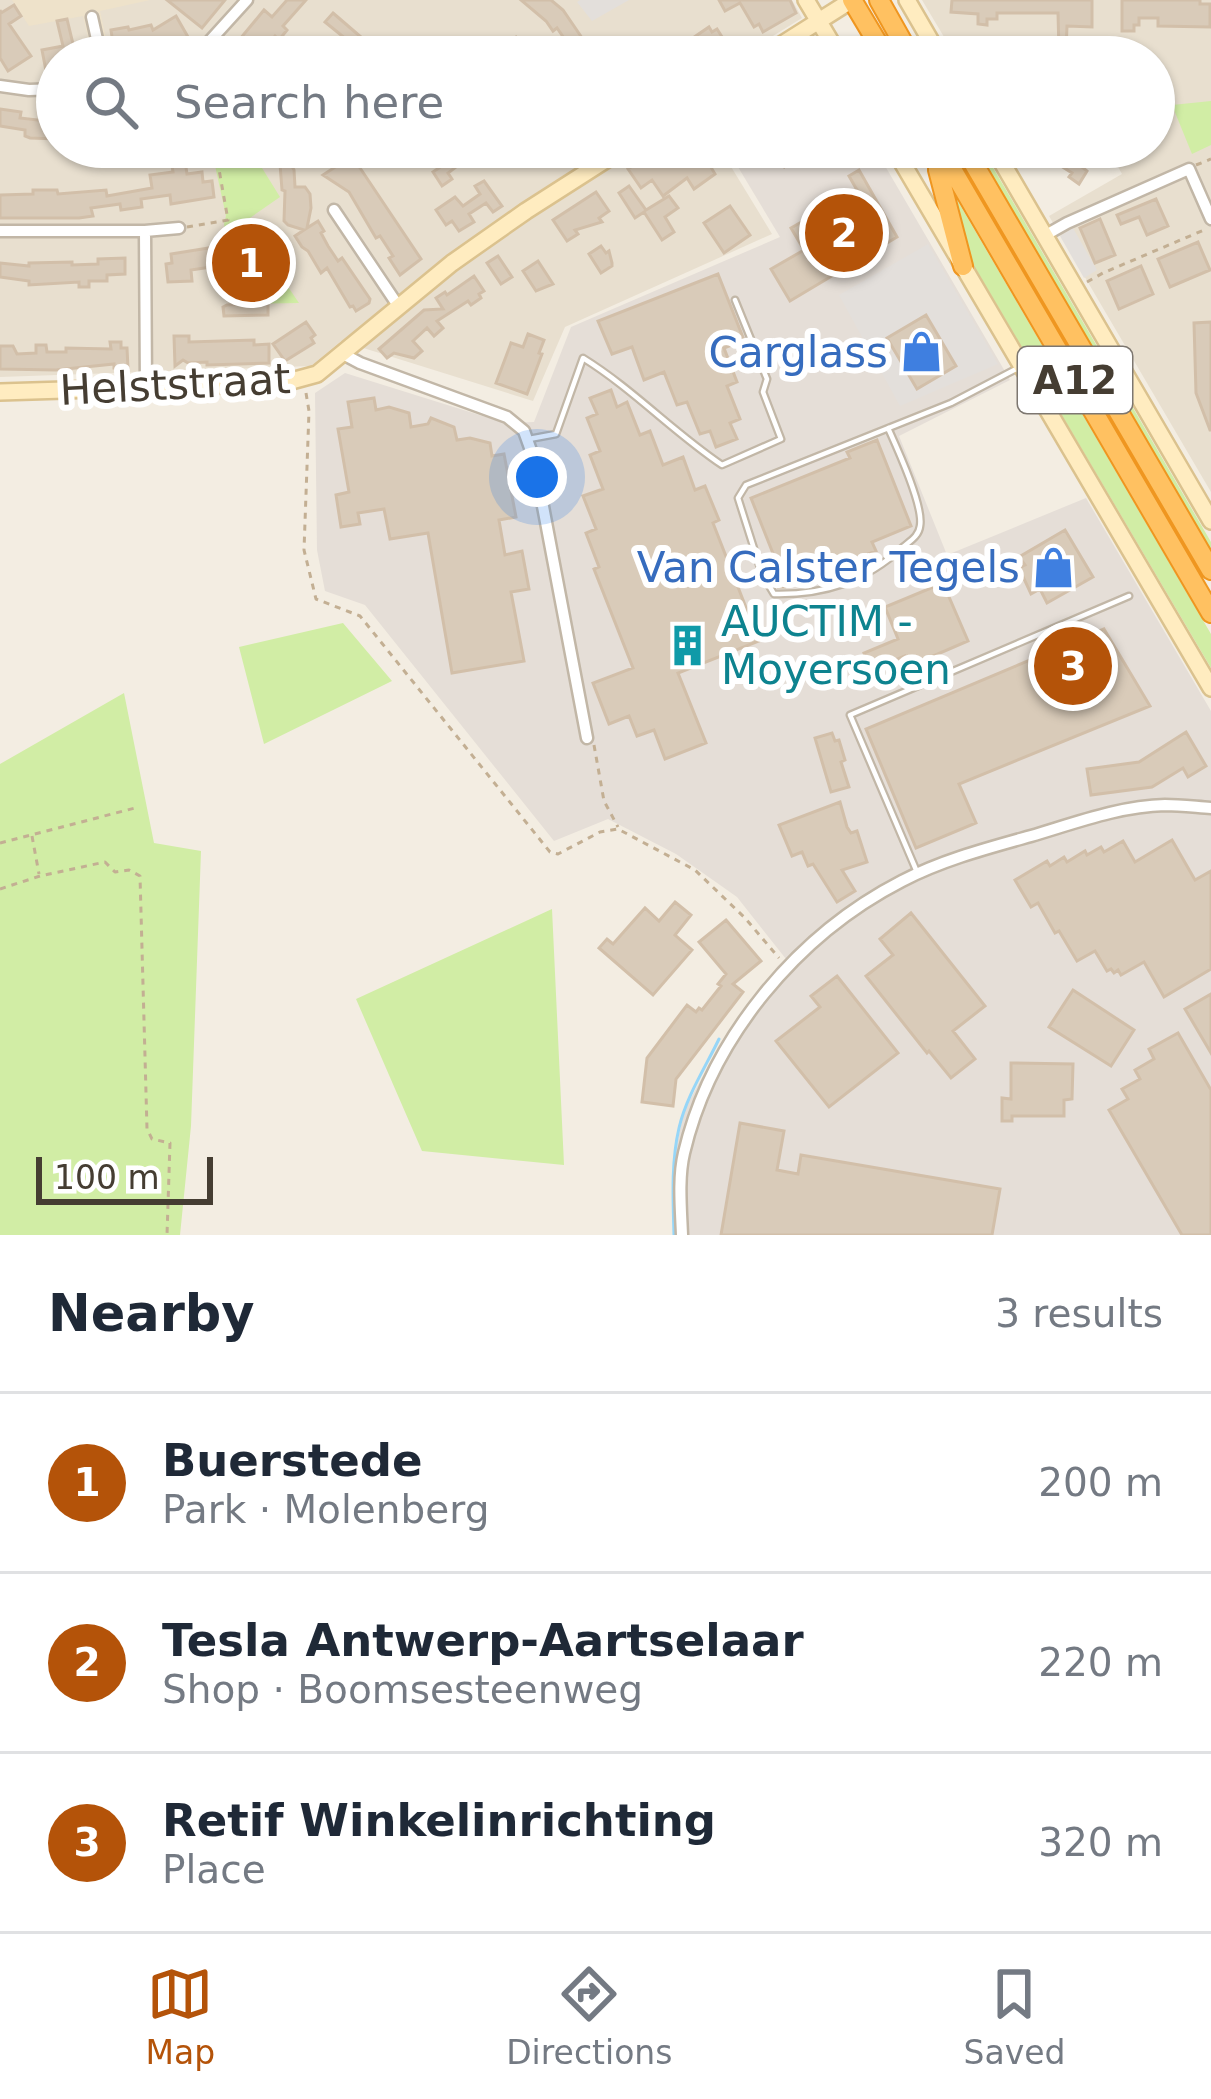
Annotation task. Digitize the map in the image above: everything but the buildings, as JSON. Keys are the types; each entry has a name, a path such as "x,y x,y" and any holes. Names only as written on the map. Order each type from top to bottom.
{"highway":[{"path":"852,0 873,36"},
{"path":"879,0 899,36"},
{"path":"938,168 963,266"},
{"name":"A12","path":"950,168 1211,613"},
{"name":"A12","path":"976,168 1211,570"}],"main road":[{"path":"806,0 828,36"},
{"path":"794,36 852,0"},
{"path":"907,0 928,36"},
{"name":"Helststraat","path":"0,392 303,380 343,354 471,250 594,168"},
{"path":"905,168 1211,688"},
{"path":"1005,168 1211,520"}],"street":[{"path":"214,36 248,0"},
{"path":"92,17 96,36"},
{"path":"0,86 36,90"},
{"path":"1045,236 1189,169 1211,224"},
{"path":"334,210 399,307"},
{"path":"0,231 179,228"},
{"path":"145,231 146,388"},
{"name":"Helststraat","path":"343,354 507,417 529,440"},
{"path":"529,440 587,738"},
{"path":"682,1235 682,1156 717,1063 787,966 847,916 901,881 996,846 1116,812 1167,805 1211,808"}],"lane":[{"path":"529,440 556,434 583,358 722,465 782,439 763,392 767,379 734,300"},
{"path":"888,428 922,521 918,534 867,575 834,589 774,594 762,574 738,497 746,484 951,403 1023,366"},
{"path":"918,874 850,715 1129,596"}],"path":[{"path":"1189,169 1211,159"},
{"path":"179,228 228,220 219,168"},
{"path":"1076,290 1211,224"},
{"path":"303,380 309,411 304,550 316,598 360,616 550,852 558,854 600,832 619,829"},
{"path":"587,738 594,744 604,801 619,829 695,870 787,966"},
{"path":"0,843 140,807"},
{"path":"32,835 40,876"},
{"path":"0,890 105,862 115,872 129,869 140,876 147,1129 152,1139 170,1143 167,1235"}],"shaded area":[{"path":"0,0 792,0 802,18 773,36 36,36 36,168 732,168 772,234 565,327 533,401 341,341 311,366 0,377"},
{"path":"12,0 150,0 100,11 105,36 88,36 83,16 29,26"},
{"path":"580,0 629,0 592,21"},
{"path":"922,0 1211,0 1211,492 1049,216 1122,174 1119,168 1175,168 1175,36 943,36"},
{"path":"739,168 886,168 1010,380 899,436 947,555 1086,498 1211,711 1211,1235 674,1235 675,1154 684,1111 711,1061 786,959 737,897 676,854 608,819 554,841 365,605 325,591 317,550 315,393 345,373 505,423 534,422 571,327 780,237"},
{"path":"1073,228 1097,270 1084,278 1060,236"},
{"path":"928,244 998,364 900,406 839,295","holes":["926,315 956,365 917,389 887,338"]}],"green space":[{"path":"1211,101 1211,145 1192,154 1175,105"},
{"path":"216,168 262,168 280,197 244,222 299,303 236,304"},
{"path":"986,168 993,168 1211,542 1211,552"},
{"path":"953,193 1211,634 1211,668 965,251"},
{"path":"343,623 392,681 264,744 239,647"},
{"path":"124,693 154,843 201,851 191,1126 180,1235 0,1235 0,764"},
{"path":"552,909 564,1165 422,1151 356,999"}],"waterway":[{"path":"674,1235 679,1128 719,1039"}],"place":[{"name":"Tesla Antwerp-Aartselaar","path":"844,233"},
{"name":"Buerstede","path":"251,263"},
{"name":"Carglass","path":"922,352"},
{"name":"Van Calster Tegels","path":"1054,567"},
{"name":"AUCTIM - Moyersoen","path":"687,645"},
{"name":"Retif Winkelinrichting","path":"1073,666"}]}
